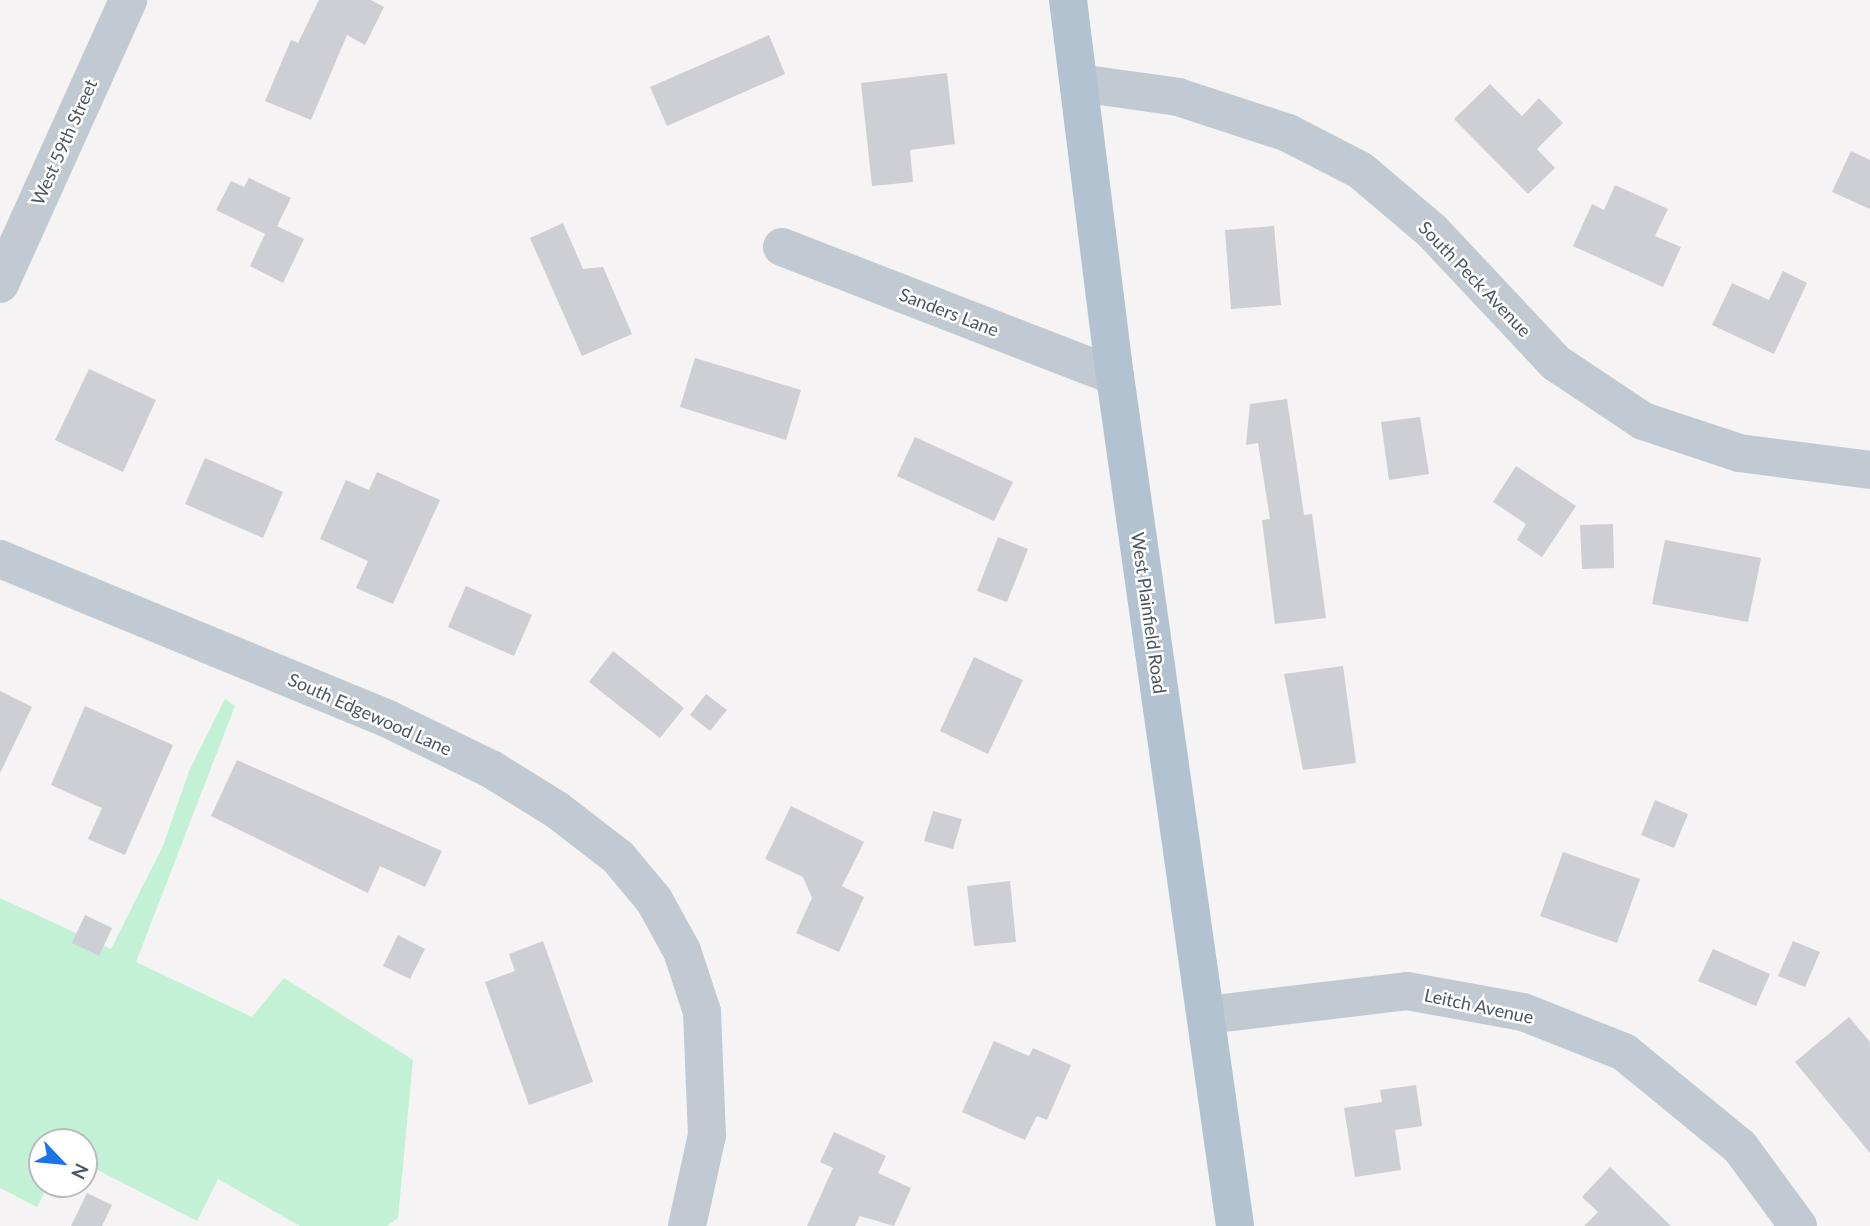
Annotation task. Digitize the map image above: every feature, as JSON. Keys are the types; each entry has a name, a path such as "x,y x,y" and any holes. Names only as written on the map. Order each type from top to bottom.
{"main road":[{"name":"West Plainfield Road","path":"1068,0 1115,376 1235,1226"}],"street":[{"name":"West 59th Street","path":"0,284 128,0"},
{"name":"South Peck Avenue","path":"1079,83 1178,97 1288,133 1360,170 1432,231 1556,363 1643,421 1740,453 1870,470"},
{"name":"Sanders Lane","path":"782,247 1115,376"},
{"name":"South Edgewood Lane","path":"0,559 388,719 491,769 557,810 618,856 654,900 682,951 702,1012 708,1081 700,1186 687,1226"},
{"name":"Leitch Avenue","path":"1207,1015 1407,991 1524,1012 1624,1052 1740,1147 1798,1226"}],"green space":[{"path":"225,699 235,706 136,962 252,1017 284,978 413,1060 398,1218 387,1226 300,1226 218,1179 197,1221 98,1170 98,1128 28,1128 28,1198 42,1198 37,1207 0,1188 0,898 111,949 163,846 189,771"}],"building":[{"path":"319,0 371,0 384,7 365,45 347,35 311,120 265,101 291,40 298,43"},
{"path":"769,35 785,74 667,126 650,87"},
{"path":"947,73 955,144 910,150 913,182 872,186 861,83"},
{"path":"1490,84 1522,116 1539,98 1563,123 1537,149 1555,168 1528,194 1454,119"},
{"path":"1851,151 1870,160 1870,209 1832,192"},
{"path":"249,178 291,198 277,226 304,239 283,283 250,266 265,234 216,210 231,181 244,187"},
{"path":"1615,185 1668,209 1655,236 1681,247 1663,287 1573,246 1592,204 1604,210"},
{"path":"563,223 583,269 603,267 632,334 582,356 530,238"},
{"path":"1274,226 1281,305 1231,309 1225,230"},
{"path":"1783,271 1807,283 1774,354 1712,325 1732,283 1769,300"},
{"path":"695,358 801,390 786,440 680,407"},
{"path":"89,369 156,400 123,472 55,440"},
{"path":"1287,399 1304,515 1312,514 1326,618 1275,624 1262,520 1270,519 1258,443 1246,445 1250,404"},
{"path":"1420,417 1429,474 1389,480 1381,422"},
{"path":"915,437 1013,482 994,521 897,476"},
{"path":"205,458 283,492 263,538 185,504"},
{"path":"1516,466 1576,506 1542,557 1517,540 1526,524 1493,502"},
{"path":"377,472 440,500 393,604 356,588 368,561 320,539 346,480 369,490"},
{"path":"1613,524 1614,568 1582,569 1580,525"},
{"path":"998,537 1028,549 1007,602 977,591"},
{"path":"1665,540 1761,558 1748,622 1652,604"},
{"path":"466,586 532,615 514,656 448,627"},
{"path":"613,651 684,708 660,738 589,682"},
{"path":"974,657 1023,680 988,754 940,731"},
{"path":"1343,666 1356,763 1303,770 1284,674"},
{"path":"0,691 32,707 0,773"},
{"path":"706,694 727,710 710,731 690,715"},
{"path":"85,706 173,745 125,855 88,839 102,808 51,785"},
{"path":"237,760 442,851 425,887 380,866 368,893 211,816"},
{"path":"1655,800 1688,814 1674,848 1641,835"},
{"path":"791,806 864,842 842,886 864,897 839,952 796,933 812,898 803,877 765,859"},
{"path":"933,811 962,819 953,849 924,841"},
{"path":"1563,852 1640,879 1617,943 1540,916"},
{"path":"1010,881 1016,942 974,946 967,886"},
{"path":"85,915 112,928 99,956 72,943"},
{"path":"398,935 425,949 410,979 383,966"},
{"path":"543,941 593,1082 529,1105 485,982 515,971 509,954"},
{"path":"1793,941 1820,952 1805,987 1778,976"},
{"path":"1713,949 1770,974 1756,1006 1698,981"},
{"path":"1849,1017 1870,1042 1870,1153 1795,1062"},
{"path":"994,1041 1029,1056 1033,1048 1071,1065 1047,1120 1037,1116 1025,1140 962,1112"},
{"path":"1416,1085 1422,1126 1395,1130 1401,1170 1355,1177 1344,1108 1382,1102 1380,1090"},
{"path":"834,1132 886,1156 878,1173 911,1188 894,1226 860,1216 855,1226 807,1226 833,1168 820,1162"},
{"path":"1610,1167 1671,1226 1584,1226 1598,1212 1582,1197"},
{"path":"85,1198 97,1198 112,1205 102,1226 71,1226"}]}
